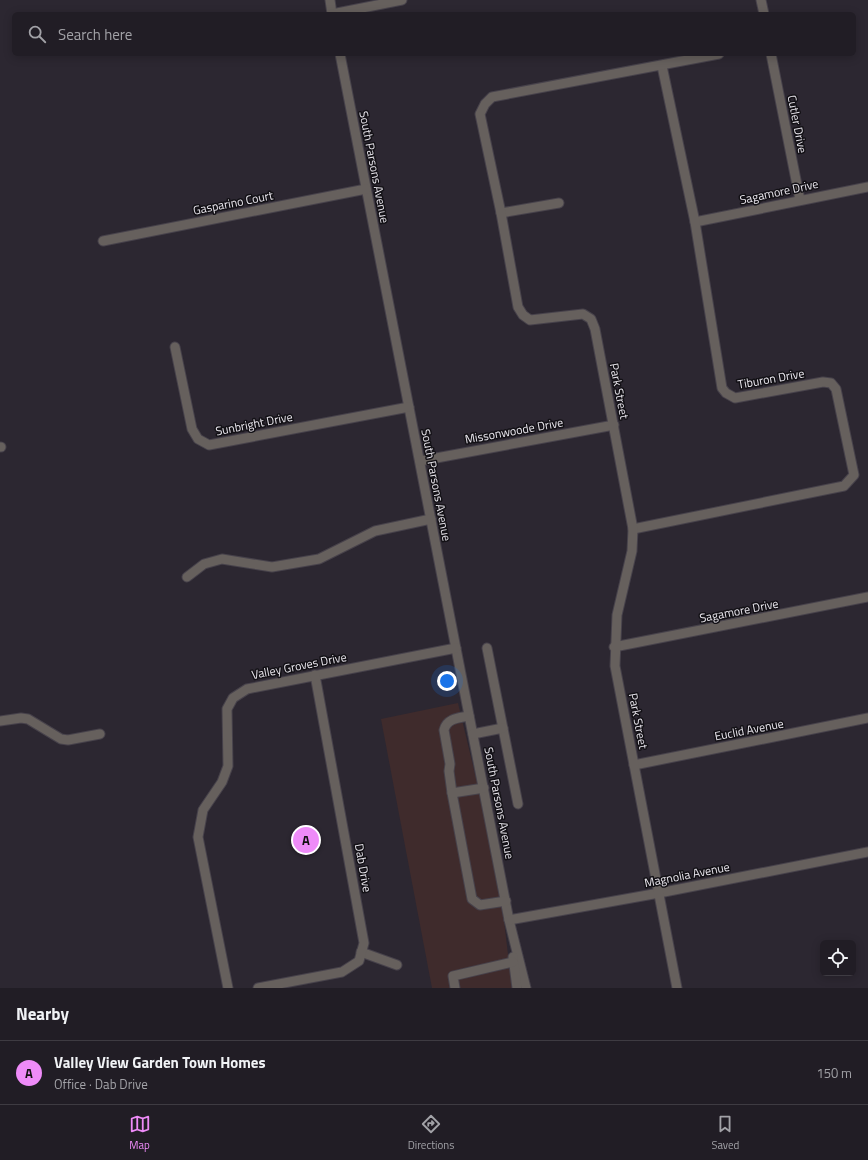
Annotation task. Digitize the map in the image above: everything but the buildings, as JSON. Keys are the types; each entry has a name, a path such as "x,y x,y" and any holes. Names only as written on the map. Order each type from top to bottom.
{"street":[{"path":"330,0 332,12"},
{"path":"342,12 402,0"},
{"path":"761,0 764,12"},
{"name":"South Parsons Avenue","path":"340,56 506,901 517,988"},
{"name":"Park Street","path":"677,988 615,666 614,647 618,615 632,551 633,529 596,328 591,319 583,314 530,320 523,315 518,307 501,213 480,114 485,104 492,97 710,56"},
{"name":"Cutler Drive","path":"771,56 800,200"},
{"name":"Tiburon Drive","path":"633,529 844,486 850,482 854,474 836,389 831,383 823,382 735,398 726,394 722,388 695,222 662,66"},
{"name":"Sagamore Drive","path":"695,222 868,187"},
{"name":"Gasparino Court","path":"104,241 366,189"},
{"path":"501,213 559,202"},
{"name":"Sunbright Drive","path":"175,347 192,429 198,439 209,445 409,407"},
{"name":"Missonwoode Drive","path":"420,461 614,425"},
{"path":"187,577 204,564 222,558 272,567 319,559 375,531 431,519"},
{"name":"Sagamore Drive","path":"614,647 868,597"},
{"name":"Valley Groves Drive","path":"228,988 198,837 203,810 222,782 228,766 227,709 233,698 247,689 456,648"},
{"path":"486,648 518,804"},
{"name":"Dab Drive","path":"315,675 364,943 362,952"},
{"path":"469,716 450,720 445,725 444,730 450,764 449,771 452,793 472,899 480,905 506,901"},
{"path":"0,721 20,718 28,719 61,739 68,740 100,734"},
{"name":"Euclid Avenue","path":"634,765 868,718"},
{"path":"473,734 503,728"},
{"path":"452,793 484,788"},
{"name":"Magnolia Avenue","path":"509,920 659,893 868,852"},
{"name":"South Parsons Avenue","path":"509,920 526,988"},
{"path":"258,988 342,972 359,961 362,952 397,965"},
{"path":"455,988 453,976 513,962"}],"shaded area":[{"path":"458,703 481,799 504,921 512,988 432,988 381,719"}],"place":[{"name":"Valley View Garden Town Homes","path":"306,840"}]}
